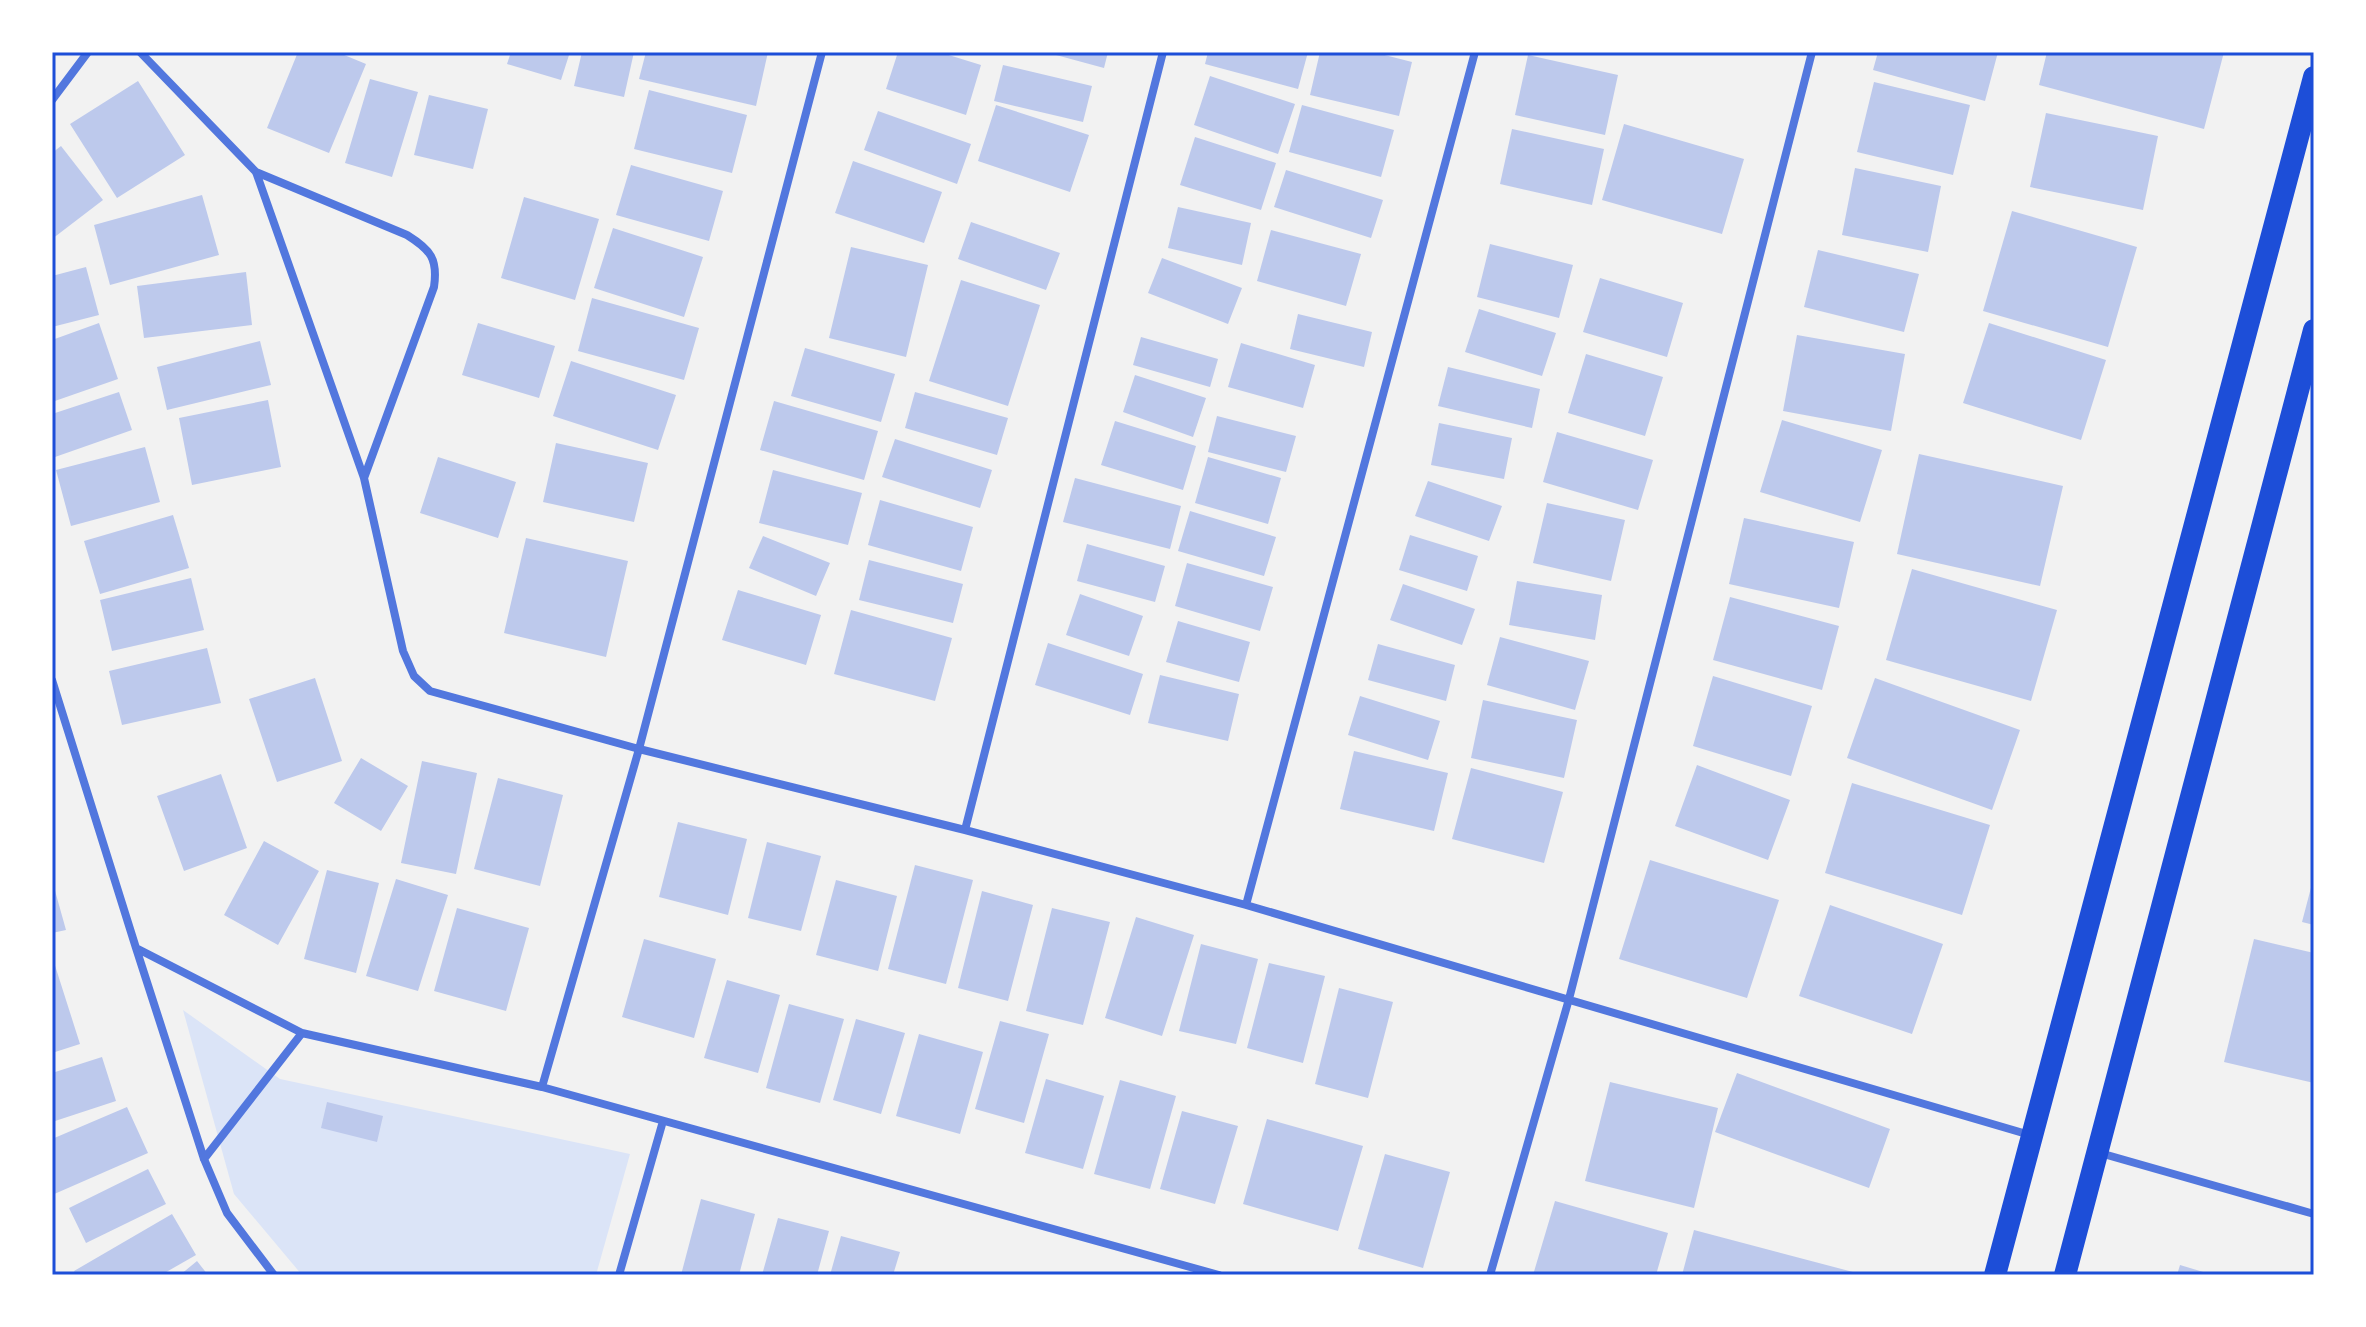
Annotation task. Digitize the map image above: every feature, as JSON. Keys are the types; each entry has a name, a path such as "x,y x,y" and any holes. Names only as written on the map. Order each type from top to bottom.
{"highway":[{"path":"1995,1275 2314,77"},
{"path":"2065,1275 2100,1153 2314,330"}],"street":[{"path":"52,100 88,52"},
{"path":"140,52 256,172 407,235 429,249 437,267 434,287 364,478"},
{"path":"542,1087 639,749 822,52"},
{"path":"965,830 1163,52"},
{"path":"1246,905 1475,52"},
{"path":"1490,1275 1569,999 1812,52"},
{"path":"256,172 364,478 403,651 414,676 430,691 639,749 965,830 1246,905 2032,1136"},
{"path":"52,680 204,1159 227,1213 274,1275"},
{"path":"136,948 302,1033 542,1087 1219,1275"},
{"path":"204,1159 302,1033"},
{"path":"619,1275 663,1121"},
{"path":"2100,1153 2314,1214"}],"shaded area":[{"path":"183,1010 280,1079 630,1154 596,1275 302,1275 234,1194"}],"building":[{"path":"298,52 337,52 366,64 329,153 267,128"},
{"path":"511,52 570,52 561,80 507,64"},
{"path":"582,52 634,52 624,97 574,86"},
{"path":"646,52 768,52 756,106 639,79"},
{"path":"898,52 939,52 981,65 966,115 886,89"},
{"path":"1045,52 1108,52 1104,68"},
{"path":"1208,52 1308,52 1298,89 1205,64"},
{"path":"1320,52 1373,52 1412,62 1399,116 1310,95"},
{"path":"1878,52 1998,52 1985,101 1873,70"},
{"path":"2047,52 2224,52 2204,129 2039,85"},
{"path":"1528,55 1618,75 1605,135 1515,115"},
{"path":"1003,65 1092,86 1083,122 994,101"},
{"path":"1210,76 1295,104 1278,154 1194,125"},
{"path":"370,79 418,92 392,177 345,163"},
{"path":"138,81 185,155 117,198 70,124"},
{"path":"1874,82 1970,105 1953,175 1857,152"},
{"path":"649,90 747,115 732,173 634,149"},
{"path":"429,95 488,109 473,169 414,155"},
{"path":"996,105 1089,135 1070,192 978,161"},
{"path":"1302,105 1394,130 1381,177 1289,152"},
{"path":"878,111 971,144 957,184 864,150"},
{"path":"2046,113 2158,136 2143,210 2030,187"},
{"path":"1624,124 1744,159 1722,234 1602,200"},
{"path":"1512,129 1604,149 1592,205 1500,184"},
{"path":"1195,137 1276,163 1261,210 1180,185"},
{"path":"61,146 103,200 52,239 52,153"},
{"path":"853,161 942,192 924,243 835,213"},
{"path":"631,165 723,191 709,241 616,215"},
{"path":"1855,168 1941,186 1928,252 1842,235"},
{"path":"1286,170 1383,200 1371,238 1274,207"},
{"path":"202,195 219,255 110,285 94,225"},
{"path":"524,197 599,219 575,300 501,278"},
{"path":"1178,207 1251,223 1242,265 1168,248"},
{"path":"2012,211 2137,247 2108,347 1983,311"},
{"path":"971,222 1060,253 1046,290 958,259"},
{"path":"613,228 703,257 684,317 594,288"},
{"path":"1271,230 1361,254 1346,306 1257,281"},
{"path":"1490,244 1573,265 1559,318 1477,297"},
{"path":"851,247 928,265 906,357 829,338"},
{"path":"1818,250 1919,274 1904,332 1804,307"},
{"path":"1162,258 1242,288 1228,324 1148,293"},
{"path":"86,267 99,315 52,327 52,276"},
{"path":"246,272 252,325 144,338 137,286"},
{"path":"1600,278 1683,303 1667,357 1583,332"},
{"path":"961,280 1040,305 1008,406 929,381"},
{"path":"592,298 699,328 684,380 578,351"},
{"path":"1479,309 1556,333 1542,376 1465,352"},
{"path":"1298,314 1372,332 1364,367 1290,349"},
{"path":"99,323 118,379 52,402 52,340"},
{"path":"478,323 555,346 539,398 462,375"},
{"path":"1989,323 2106,360 2081,440 1963,403"},
{"path":"1797,335 1905,354 1891,431 1783,411"},
{"path":"1141,337 1218,359 1210,387 1133,365"},
{"path":"260,341 271,385 167,410 157,367"},
{"path":"1241,343 1315,365 1303,408 1228,387"},
{"path":"805,348 895,374 881,422 791,396"},
{"path":"1586,354 1663,377 1645,436 1568,413"},
{"path":"571,361 676,395 658,450 553,416"},
{"path":"1448,367 1540,389 1532,428 1438,406"},
{"path":"1135,375 1206,398 1193,437 1123,412"},
{"path":"119,392 132,430 55,457 52,414"},
{"path":"915,392 1008,418 997,455 905,428"},
{"path":"268,400 281,467 192,485 179,418"},
{"path":"774,401 878,431 864,480 760,450"},
{"path":"1217,416 1296,436 1286,472 1208,452"},
{"path":"1782,420 1882,450 1860,522 1760,492"},
{"path":"1115,421 1196,446 1183,490 1101,465"},
{"path":"1439,423 1512,438 1504,479 1431,465"},
{"path":"1557,432 1653,460 1638,510 1543,482"},
{"path":"895,439 992,470 980,508 882,477"},
{"path":"556,443 648,463 634,522 543,502"},
{"path":"145,447 160,502 71,526 56,470"},
{"path":"1919,454 2063,486 2040,586 1897,554"},
{"path":"438,457 516,482 498,538 420,513"},
{"path":"1208,457 1281,478 1268,524 1195,503"},
{"path":"773,470 862,493 848,545 759,523"},
{"path":"1075,478 1181,506 1170,549 1063,522"},
{"path":"1428,481 1502,506 1489,541 1415,516"},
{"path":"880,500 973,527 961,571 868,545"},
{"path":"1547,503 1625,520 1611,581 1533,563"},
{"path":"1190,511 1276,537 1264,576 1178,551"},
{"path":"173,515 189,568 100,594 84,541"},
{"path":"1744,518 1854,542 1839,608 1729,584"},
{"path":"1410,535 1478,556 1467,591 1399,570"},
{"path":"763,536 830,563 816,596 749,568"},
{"path":"526,538 628,561 606,657 504,633"},
{"path":"1087,544 1165,566 1155,602 1077,581"},
{"path":"869,560 963,584 953,623 859,600"},
{"path":"1187,563 1273,587 1260,631 1175,606"},
{"path":"1912,569 2057,610 2031,701 1886,660"},
{"path":"191,578 204,630 112,651 100,600"},
{"path":"1517,581 1602,595 1595,640 1509,625"},
{"path":"1403,584 1475,609 1462,645 1390,620"},
{"path":"738,590 821,615 806,665 722,640"},
{"path":"1080,594 1143,616 1129,656 1066,635"},
{"path":"1730,597 1839,626 1822,690 1713,660"},
{"path":"851,610 952,638 935,701 834,674"},
{"path":"1178,621 1250,642 1239,682 1166,662"},
{"path":"1500,637 1589,661 1575,710 1487,685"},
{"path":"1048,643 1143,674 1130,715 1035,685"},
{"path":"1378,644 1455,665 1446,701 1368,680"},
{"path":"207,648 221,703 122,725 109,671"},
{"path":"1160,675 1239,694 1228,741 1148,723"},
{"path":"1713,676 1812,706 1791,776 1693,746"},
{"path":"315,678 342,761 277,782 249,699"},
{"path":"1875,678 2020,730 1992,810 1847,758"},
{"path":"1360,696 1440,721 1428,760 1348,735"},
{"path":"1483,700 1577,720 1564,778 1471,758"},
{"path":"1354,751 1448,773 1434,831 1340,809"},
{"path":"361,758 408,786 381,831 334,803"},
{"path":"422,761 477,773 456,874 401,863"},
{"path":"1697,765 1790,800 1768,860 1675,826"},
{"path":"1471,768 1563,792 1544,863 1452,839"},
{"path":"221,774 247,848 184,871 157,796"},
{"path":"498,778 563,795 540,886 474,869"},
{"path":"1852,783 1990,825 1962,915 1825,873"},
{"path":"678,822 747,839 728,915 659,897"},
{"path":"264,841 319,871 278,945 224,915"},
{"path":"767,842 821,856 801,931 748,918"},
{"path":"1650,860 1779,900 1747,998 1619,959"},
{"path":"915,865 973,880 946,984 888,969"},
{"path":"327,870 379,883 356,973 304,959"},
{"path":"396,879 448,895 418,991 366,976"},
{"path":"52,880 66,930 52,933"},
{"path":"836,880 897,896 878,971 816,955"},
{"path":"2314,880 2314,925 2302,922"},
{"path":"982,891 1033,905 1008,1001 958,988"},
{"path":"1830,905 1943,944 1912,1034 1799,996"},
{"path":"457,908 529,928 506,1011 434,991"},
{"path":"1052,908 1110,922 1083,1025 1026,1011"},
{"path":"1136,917 1194,935 1162,1036 1105,1018"},
{"path":"644,939 716,959 694,1038 622,1017"},
{"path":"2254,939 2314,953 2314,1083 2224,1062"},
{"path":"1201,944 1258,959 1236,1044 1179,1031"},
{"path":"52,956 80,1044 52,1053"},
{"path":"1269,963 1325,976 1303,1063 1247,1048"},
{"path":"727,980 780,995 758,1073 704,1058"},
{"path":"1339,988 1393,1002 1368,1098 1315,1084"},
{"path":"789,1004 844,1019 820,1103 766,1088"},
{"path":"856,1019 905,1033 881,1114 833,1100"},
{"path":"1000,1021 1049,1034 1024,1123 975,1109"},
{"path":"919,1034 983,1052 960,1134 896,1116"},
{"path":"102,1057 116,1101 52,1122 52,1073"},
{"path":"1737,1073 1890,1129 1869,1188 1715,1132"},
{"path":"1046,1079 1104,1096 1083,1169 1025,1153"},
{"path":"1120,1080 1176,1096 1150,1189 1094,1174"},
{"path":"1610,1082 1718,1108 1694,1208 1585,1181"},
{"path":"327,1102 383,1116 377,1142 321,1128"},
{"path":"127,1107 148,1153 52,1195 52,1139"},
{"path":"1182,1111 1238,1126 1215,1204 1160,1189"},
{"path":"1267,1119 1363,1146 1338,1231 1243,1204"},
{"path":"1385,1154 1450,1172 1423,1268 1358,1249"},
{"path":"148,1169 166,1204 86,1243 69,1208"},
{"path":"701,1199 755,1214 739,1275 681,1275"},
{"path":"1555,1201 1668,1233 1656,1275 1533,1275"},
{"path":"172,1214 196,1255 161,1275 76,1275 74,1271"},
{"path":"778,1218 829,1231 817,1275 762,1275"},
{"path":"1694,1230 1853,1272 1852,1275 1682,1275"},
{"path":"841,1236 900,1252 893,1275 830,1275"},
{"path":"197,1261 208,1275 180,1275"},
{"path":"2180,1265 2210,1274 2210,1275 2177,1275"}]}
